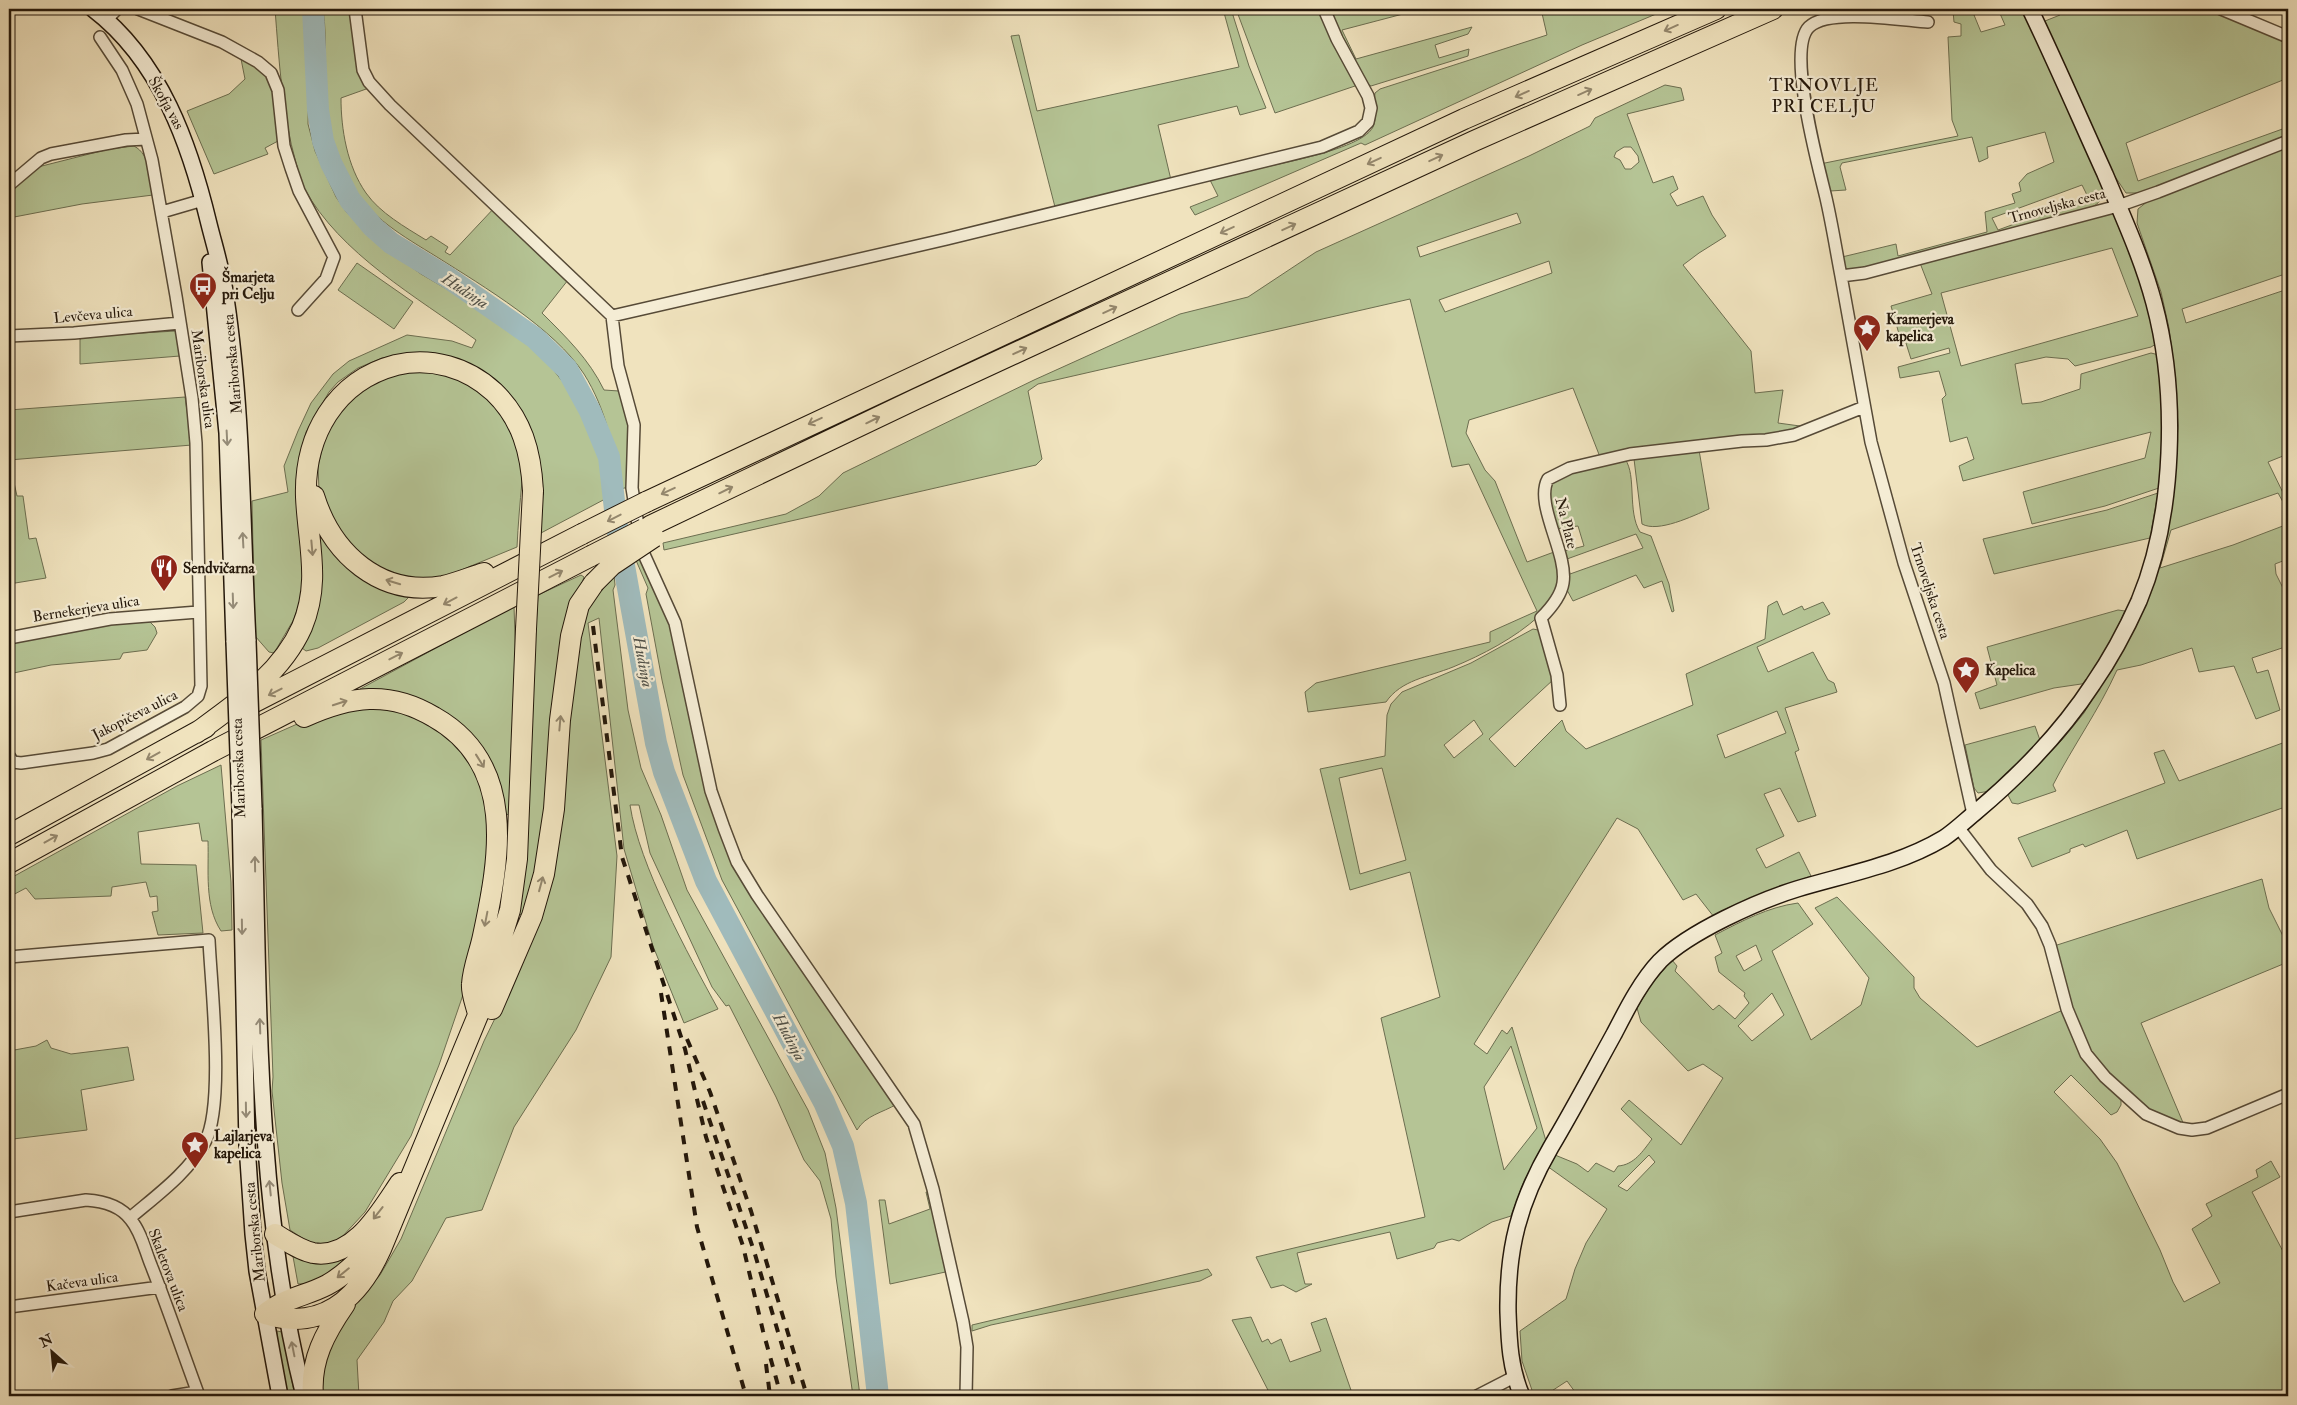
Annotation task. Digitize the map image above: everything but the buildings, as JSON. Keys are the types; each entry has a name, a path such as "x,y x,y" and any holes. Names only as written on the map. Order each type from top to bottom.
{"highway":[{"path":"9,835 196,733 646,502 1455,124 1716,9"},
{"path":"469,1037 486,1022 534,908 544,874 554,809 560,720 571,636 579,605 594,583 612,565 652,532 682,511 916,399 1465,145 1772,9"},
{"path":"196,733 267,678 288,652 301,628 310,604 314,574 306,497 308,465 318,430 344,391 364,377 386,368 409,362 434,363 468,373 487,386 504,402 518,422 526,440 531,461 533,491 517,860 510,910 478,1015 390,1227 372,1268 330,1324 318,1350 313,1370 313,1396"},
{"path":"308,465 314,497 321,519 337,545 353,561 376,576 396,584 421,587 444,586 485,573 509,571"},
{"path":"9,863 213,751 590,556 652,532"},
{"path":"213,751 272,731 320,709 348,700 374,698 398,701 424,711 446,723 466,741 487,772 493,792 497,821 492,892 472,984 478,1015"},
{"path":"275,1234 299,1248 314,1253 326,1253 347,1246 365,1230 380,1211 426,1144"},
{"path":"286,1310 310,1293 345,1273 390,1227"},
{"path":"265,1314 286,1310 319,1316 332,1310 351,1296"}],"main road":[{"name":"Škofja vas","path":"93,9 112,14 178,122 190,153 207,216"},
{"path":"1522,1396 1514,1377 1510,1355 1508,1285 1514,1236 1524,1200 1539,1168 1625,1014 1649,976 1672,952 1717,923 1796,890 1830,882 1913,853 1944,837 1958,827 2040,754 2078,707 2120,640 2140,597 2156,541 2168,476 2170,431 2167,368 2155,304 2135,242 2030,9"},
{"name":"Mariborska cesta","path":"207,216 226,297 239,430 241,642 247,808 265,1143 286,1310 304,1396"},
{"name":"Mariborska cesta","path":"247,808 247,1146 253,1234 280,1396"}],"street":[{"path":"138,9 222,42 258,62 271,73 278,90 284,146 290,168 334,257 326,279 298,310"},
{"path":"355,9 363,70 369,82 390,105 612,316 618,366 634,425 632,488 642,550 675,623 714,800 737,862 752,887 914,1124 933,1189 963,1322 967,1347 966,1396"},
{"path":"612,316 957,237 1322,147 1359,131 1368,122 1371,108 1368,96 1337,39 1324,9"},
{"path":"2221,9 2288,38"},
{"path":"1842,276 1809,131 1802,76 1801,42 1808,28 1819,20 1835,17 1928,22"},
{"name":"Mariborska ulica","path":"100,37 122,70 137,104 146,139 162,212 192,398 196,443 198,612 201,678"},
{"path":"9,185 40,158 126,140 146,139"},
{"name":"Trnoveljska cesta","path":"1973,814 1944,683 1904,563 1864,407 1842,276 1865,272 2118,206 2288,141"},
{"path":"162,212 203,200"},
{"name":"Levčeva ulica","path":"9,336 74,333 180,323"},
{"name":"Na Plate","path":"1560,706 1557,675 1541,618 1550,608 1563,584 1563,570 1544,495 1548,478 1570,468 1630,454 1766,440 1794,434 1864,407"},
{"name":"Bernekerjeva ulica","path":"9,638 110,619 198,612"},
{"name":"Jakopičeva ulica","path":"9,756 13,762 21,763 93,753 108,749 185,708 198,696 201,678"},
{"path":"1958,827 1992,870 2013,888 2042,926 2050,945 2067,1009 2086,1054 2105,1077 2146,1114 2179,1128 2192,1130 2207,1128 2288,1094"},
{"path":"9,957 209,940 214,1040 214,1109 210,1131 192,1160 171,1183 130,1218"},
{"name":"Skaletova ulica","path":"9,1212 86,1200 99,1200 116,1208 130,1218 136,1228 160,1287 198,1394"},
{"name":"Kačeva ulica","path":"9,1307 160,1287"},
{"path":"1477,1396 1514,1377"},
{"path":"172,1396 198,1394"}],"green space":[{"path":"275,9 307,9 309,62 308,124 315,151 336,197 347,213 385,248 421,274 501,321 530,344 545,359 562,381 572,388 584,409 602,457 607,498 541,533 542,491 510,397 409,353 382,358 358,368 338,382 329,392 306,432 300,456 298,476 303,575 301,598 294,619 274,653 269,652 255,636 252,501 288,492 284,466 311,403 333,374 349,361 407,335 452,341 472,348 476,340 381,273 359,254 319,212 304,188 298,173 287,125"},
{"path":"323,9 350,9 369,88 341,98 346,147 354,171 366,193 378,207 401,225 426,240 431,236 448,247 445,252 450,255 496,206 568,280 542,313 584,358 604,390 619,391 629,429 628,487 621,489 604,415 592,387 571,357 537,325 517,310 388,225 357,195 340,165 333,148 326,120"},
{"path":"1223,9 1231,9 1249,66 1266,108 1240,115 1237,106 1158,125 1171,180 1055,207 1011,36 1019,35 1037,111 1239,67"},
{"path":"1236,9 1319,9 1348,71 1358,85 1275,113"},
{"path":"1326,9 1422,9 1342,30 1356,59 1472,27 1468,34 1435,45 1439,58 1469,49 1468,56 1371,86 1364,82"},
{"path":"1541,9 1668,9 1582,45 1365,145 1361,143 1195,215 1190,207 1218,196 1210,180 1299,160 1347,145 1364,137 1373,127 1375,93 1380,89 1547,35"},
{"path":"1959,9 1992,9 1974,15 1981,32 2005,25 1998,9 2022,9 2074,119 2105,192 2103,197 2090,208 2075,213 1858,271 1844,269 1842,257 1896,244 1898,256 1987,232 1985,212 2015,203 2012,194 2021,191 2019,183 2027,174 2054,162 2045,132 1987,147 1988,158 1979,162 1972,137 1842,163 1840,167 1846,190 1830,191 1820,164 1958,136 1952,120 1948,37 1961,36 1961,24 1954,22 1953,11","holes":["2082,185 2088,197 1998,230 1992,218"]},
{"path":"2057,9 2213,9 2288,42 2288,78 2126,143 2138,181 2288,127 2288,138 2143,193 2126,193 2114,175 2046,25 2045,21 2060,15"},
{"path":"241,59 255,66 270,83 275,102 278,141 265,148 268,154 214,174 187,111 229,94 245,79"},
{"path":"1665,85 1681,88 1684,100 1627,114 1653,183 1673,176 1678,189 1670,194 1677,206 1703,196 1712,215 1726,236 1683,265 1751,351 1755,393 1783,390 1778,423 1800,426 1793,432 1600,457 1573,388 1469,420 1466,433 1485,470 1495,481 1527,562 1554,552 1560,583 1539,616 1520,632 1475,657 1407,684 1386,702 1308,712 1305,692 1316,683 1490,642 1490,632 1537,611 1469,464 1452,467 1410,299 1038,384 1028,391 1042,459 1036,465 664,550 663,543 786,514 819,496 843,473 1034,380 1180,314 1248,297 1316,252 1529,156 1590,126 1595,118","holes":["1624,147 1631,147 1638,156 1639,162 1631,169 1625,169 1620,160 1614,157 1616,152","1517,213 1521,223 1420,257 1417,247","1549,261 1552,273 1445,312 1439,300"]},
{"path":"134,146 140,150 147,161 153,195 82,204 9,218 9,190 38,167 109,149"},
{"path":"2288,146 2288,273 2182,309 2186,323 2288,289 2288,454 2268,462 2288,503 2288,511 2278,493 2171,530 2160,568 2233,545 2288,524 2288,559 2275,564 2276,574 2288,598 2288,646 2252,658 2257,673 2268,670 2280,710 2256,719 2234,666 2199,672 2192,648 2141,665 2117,670 2053,785 2056,791 2018,804 2012,803 2008,795 2062,740 2084,713 2114,663 2175,468 2178,426 2175,375 2169,328 2161,292 2137,223 2138,209 2148,201"},
{"path":"2109,212 2115,214 2145,288 2156,344 2151,347 2075,366 2068,359 2046,357 2015,364 2022,404 2041,402 2080,389 2081,374 2151,353 2159,355 2164,446 2159,488 2105,506 2032,524 2023,492 2145,458 2151,432 1963,481 1959,466 1974,459 1967,437 1950,442 1942,399 1946,395 1939,371 1900,378 1898,367 1950,353 1949,348 1911,359 1905,340 1901,341 1891,306 1932,294 1920,263","holes":["2112,248 2138,316 1961,366 1941,293"]},
{"path":"357,263 413,302 394,329 338,290"},
{"path":"176,331 180,356 80,364 80,339 89,336"},
{"path":"412,371 439,374 458,379 488,399 507,424 514,438 522,467 517,547 442,578 422,581 399,577 380,568 344,542 319,490 318,466 326,433 348,398 389,375"},
{"path":"185,397 192,445 9,460 9,410"},
{"path":"1699,450 1709,509 1666,525 1649,526 1642,524 1634,459 1637,456"},
{"path":"1625,459 1631,475 1636,524 1640,532 1651,536 1669,584 1674,611 1672,612 1662,581 1644,588 1636,575 1573,601 1567,590 1561,552 1584,546 1578,526 1556,529 1547,488 1553,479","holes":["1636,534 1643,548 1570,574 1567,559"]},
{"path":"9,460 17,496 23,496 29,539 36,538 46,578 9,584"},
{"path":"2158,493 2150,538 1994,574 1983,539 2107,510"},
{"path":"319,535 322,535 411,595 404,602 318,648 306,651 302,648"},
{"path":"640,555 656,589 659,602 673,626 721,832 897,1104 865,1121 857,1130 722,880 683,775 662,680 646,594 648,588 635,558"},
{"path":"581,575 584,577 579,592 536,873 522,914 519,915 517,911 538,595"},
{"path":"614,575 615,585 613,590 628,710 641,768 661,815 687,890 808,1110 825,1153 836,1208 860,1396 853,1396 836,1277 831,1219 820,1181 804,1160 776,1097 729,1005 726,1006 712,987 650,853 639,805 630,805 643,854 666,909 718,1009 684,1023 653,946 624,849 599,618 588,623 617,856 611,957 576,1030 514,1127 482,1210 446,1218 412,1281 393,1301 384,1322 357,1360 359,1396 320,1396 321,1352 331,1332 380,1275 401,1239 484,1041 519,969 583,612"},
{"path":"1777,601 1783,615 1802,606 1804,610 1823,602 1830,614 1757,647 1768,672 1813,652 1828,680 1834,683 1837,692 1785,708 1799,750 1795,752 1816,816 1798,822 1780,788 1764,794 1784,836 1756,849 1766,868 1799,852 1811,876 1770,891 1714,917 1696,894 1683,900 1638,829 1617,818 1474,1044 1487,1054 1502,1030 1507,1034 1512,1027 1546,1141 1524,1181 1511,1216 1492,1222 1459,1241 1452,1239 1437,1243 1434,1248 1397,1259 1390,1232 1297,1253 1305,1284 1312,1284 1296,1292 1283,1285 1271,1288 1256,1257 1425,1217 1381,1018 1440,997 1410,872 1350,890 1320,769 1385,756 1387,715 1391,704 1402,692 1471,663 1533,629 1541,633 1554,679 1489,739 1515,767 1562,720 1566,731 1586,749 1693,705 1686,674 1765,639 1768,606","holes":["1777,711 1786,733 1725,758 1717,735","1474,720 1483,734 1454,758 1444,745","1382,768 1406,860 1360,874 1339,778","1511,1046 1537,1128 1504,1170 1484,1087"]},
{"path":"514,606 516,668 510,812 505,817 469,738 360,689"},
{"path":"2118,610 2125,611 2108,648 2088,683 2054,688 1980,709 1975,693 1997,685 1987,647"},
{"path":"148,620 155,627 157,633 147,650 123,653 120,659 51,665 9,674 9,644 14,641 109,622"},
{"path":"350,707 395,708 441,727 480,776 488,822 487,857 466,986 439,1065 411,1136 365,1212 341,1238 330,1244 313,1245 290,1230 282,1183 272,1091 261,740 304,721"},
{"path":"2035,726 2041,743 1990,791 1978,793 1974,788 1965,745"},
{"path":"2288,741 2288,806 2137,859 2127,830 2085,847 2083,844 2070,849 2070,852 2032,867 2018,838 2165,783 2154,753 2164,750 2179,781"},
{"path":"221,765 231,882 232,930 221,931 212,910 208,888 208,841 202,841 199,823 138,832 141,864 196,865 203,933 158,935 152,912 158,911 157,896 150,897 146,882 112,887 111,896 35,899 26,888 9,897 9,879 177,786"},
{"path":"2262,879 2269,908 2288,946 2288,962 2141,1023 2184,1125 2149,1111 2126,1092 2090,1054 2081,1037 2054,946"},
{"path":"1837,897 1914,977 1914,988 1920,998 1977,1047 2063,1010 2121,1098 2121,1105 2117,1112 2111,1115 2071,1075 2054,1092 2100,1139 2117,1163 2184,1302 2220,1283 2192,1229 2212,1216 2206,1204 2258,1177 2256,1170 2271,1161 2280,1177 2252,1192 2288,1261 2288,1396 1578,1396 1567,1381 1544,1396 1534,1396 1522,1361 1520,1331 1566,1299 1575,1269 1586,1243 1607,1209 1547,1166 1555,1155 1577,1164 1588,1172 1596,1163 1614,1172 1618,1166 1629,1163 1642,1153 1652,1139 1621,1109 1629,1100 1681,1145 1723,1078 1703,1064 1688,1071 1641,1022 1637,1008 1650,986 1672,960 1677,966 1675,971 1713,1010 1719,1005 1735,1019 1749,1003 1744,996 1745,993 1719,972 1715,957 1722,953 1715,935 1766,911 1798,903 1813,924 1772,951 1811,1040 1861,1005 1869,978 1815,908","holes":["1756,945 1762,960 1744,971 1736,956","1772,993 1784,1015 1752,1041 1738,1026","1649,1155 1655,1162 1627,1191 1618,1186"]},
{"path":"47,1040 51,1048 71,1054 128,1047 134,1080 81,1090 87,1130 13,1139 9,1122 9,1051 36,1046"},
{"path":"926,1192 931,1192 950,1271 890,1284 879,1200 885,1200 889,1224 930,1209"},
{"path":"292,1251 350,1256 319,1279 298,1284"},
{"path":"1208,1269 1212,1275 1200,1281 991,1325 972,1331 972,1325"},
{"path":"1251,1317 1262,1342 1268,1339 1271,1344 1281,1339 1290,1362 1321,1351 1311,1323 1326,1318 1353,1396 1271,1396 1232,1320"},
{"path":"277,1331 282,1332 295,1396 288,1396 277,1341"}],"waterway":[{"name":"Hudinja","path":"313,9 318,110 323,141 331,163 350,200 373,227 391,243 447,277 535,338 567,369 590,411 609,457 617,527 656,743 664,772 706,881 824,1102 843,1146 856,1203 878,1396"}],"railway":[{"path":"593,626 622,857 685,1049 706,1137 743,1246 781,1396"},
{"path":"661,993 697,1227 746,1396"},
{"path":"687,1039 710,1092 751,1211 807,1396"},
{"path":"703,1101 754,1251 797,1396"},
{"path":"766,1364 770,1396"}],"place":[{"name":"Šmarjeta pri Celju","path":"203,310"},
{"name":"Kramerjeva kapelica","path":"1867,352"},
{"name":"Sendvičarna","path":"164,592"},
{"name":"Kapelica","path":"1966,694"},
{"name":"Lajlarjeva kapelica","path":"195,1169"}],"district":[{"name":"TRNOVLJE PRI CELJU","path":"1824,95"}]}
